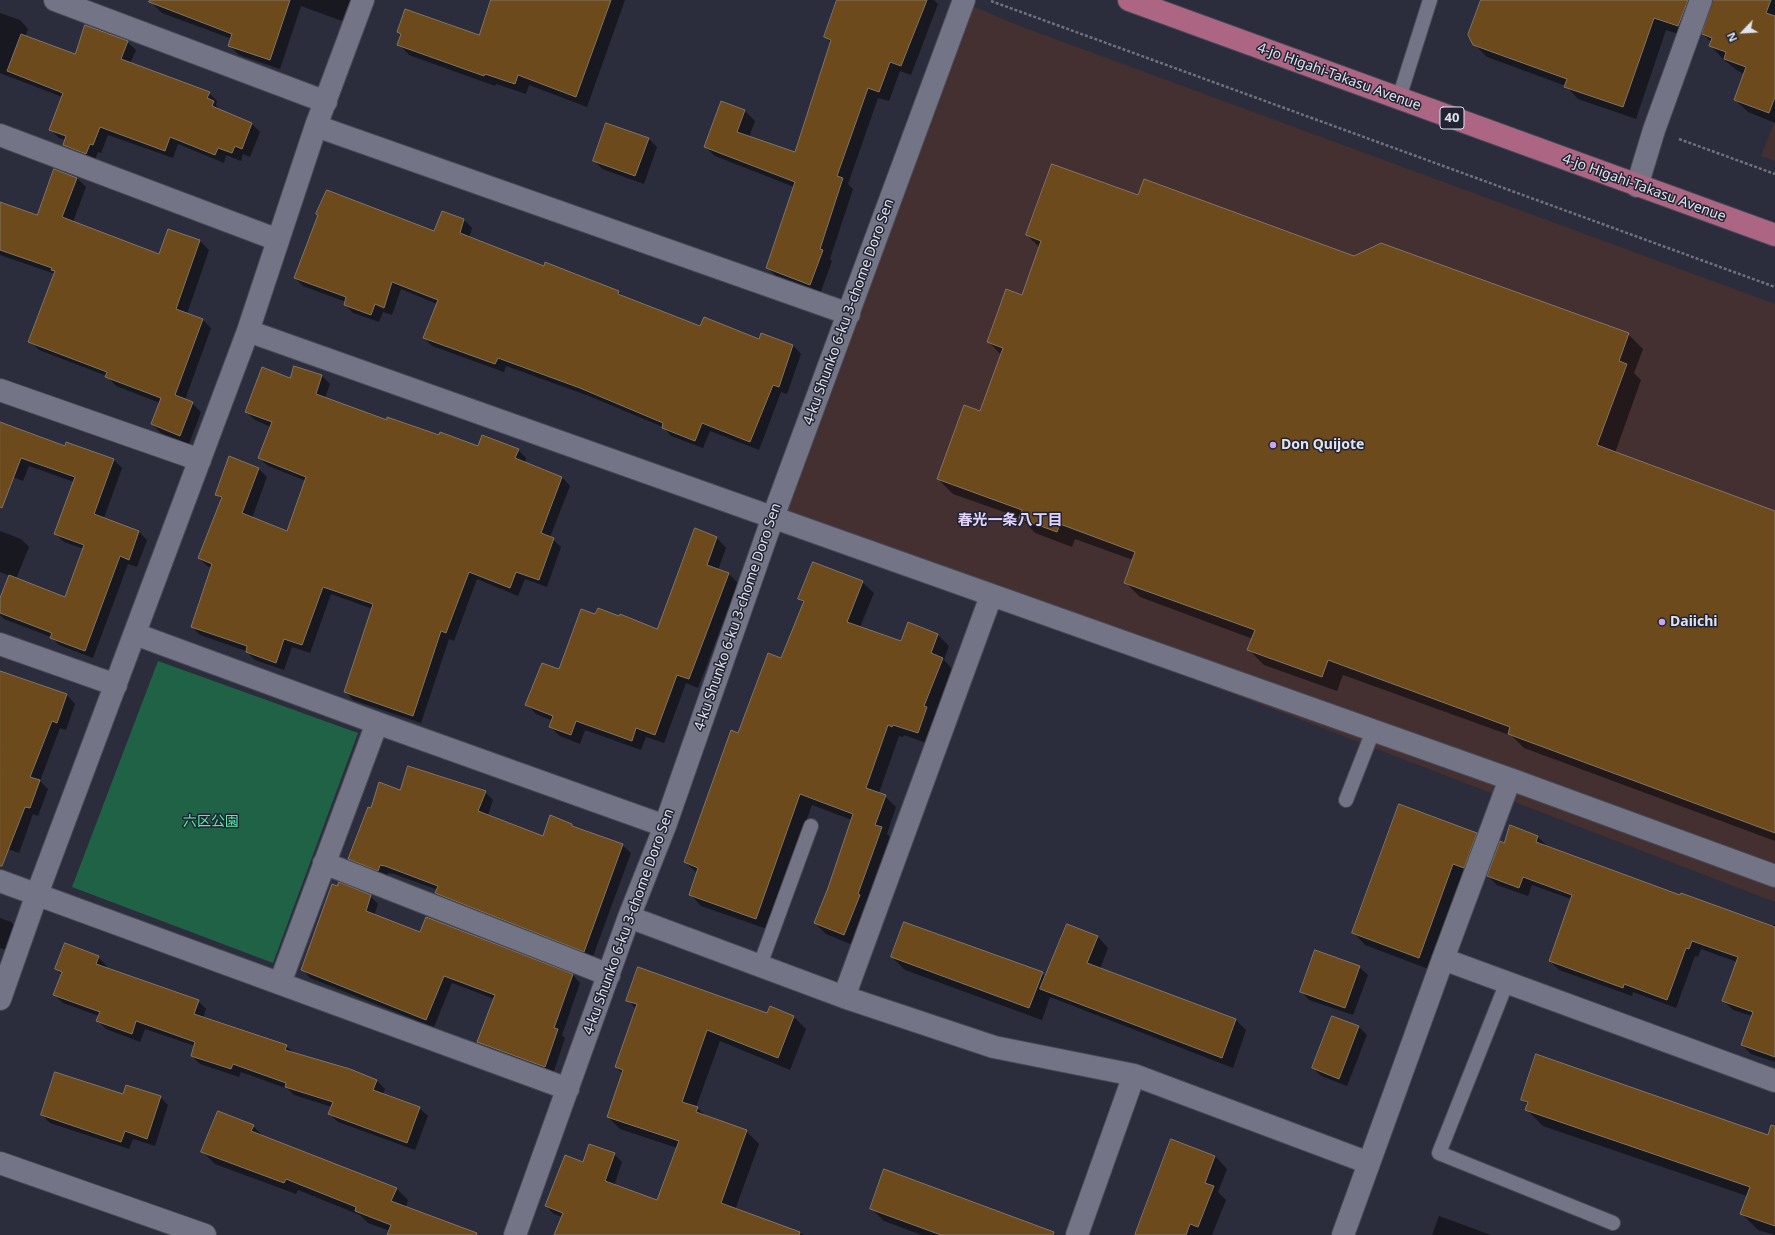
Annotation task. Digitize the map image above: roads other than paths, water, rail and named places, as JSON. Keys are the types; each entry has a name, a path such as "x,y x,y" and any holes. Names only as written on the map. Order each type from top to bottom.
{"highway":[{"name":"4-jo Higahi-Takasu Avenue","path":"1129,0 1775,235"}],"street":[{"path":"56,0 326,102"},
{"path":"0,999 37,894 248,331 316,126 363,0"},
{"name":"4-ku Shunko 6-ku 3-chome Doro Sen","path":"515,1235 629,917 664,826 773,517 964,0"},
{"path":"1637,186 1654,130 1701,0"},
{"path":"316,126 849,314"},
{"path":"0,135 278,240"},
{"path":"248,331 1510,779 1775,876"},
{"path":"0,390 200,460"},
{"path":"844,997 991,596"},
{"path":"135,634 664,826"},
{"path":"0,644 116,685"},
{"path":"280,983 377,723"},
{"path":"1343,1235 1510,779"},
{"path":"324,863 609,975"},
{"path":"0,881 568,1089"},
{"path":"629,917 844,997 994,1047 1134,1075 1369,1163"},
{"path":"1443,959 1775,1081"},
{"path":"1077,1235 1134,1075"},
{"path":"0,1163 205,1235"}],"lane":[{"path":"1399,98 1430,0"},
{"path":"1346,800 1373,731"},
{"path":"760,965 811,826"},
{"path":"1507,982 1439,1153 1612,1223"}],"place":[{"name":"Don Quijote","path":"1273,445"},
{"name":"Daiichi","path":"1662,622"}],"district":[{"name":"春光一条八丁目","path":"1010,521"}],"park label":[{"name":"六区公園","path":"211,822"}]}
